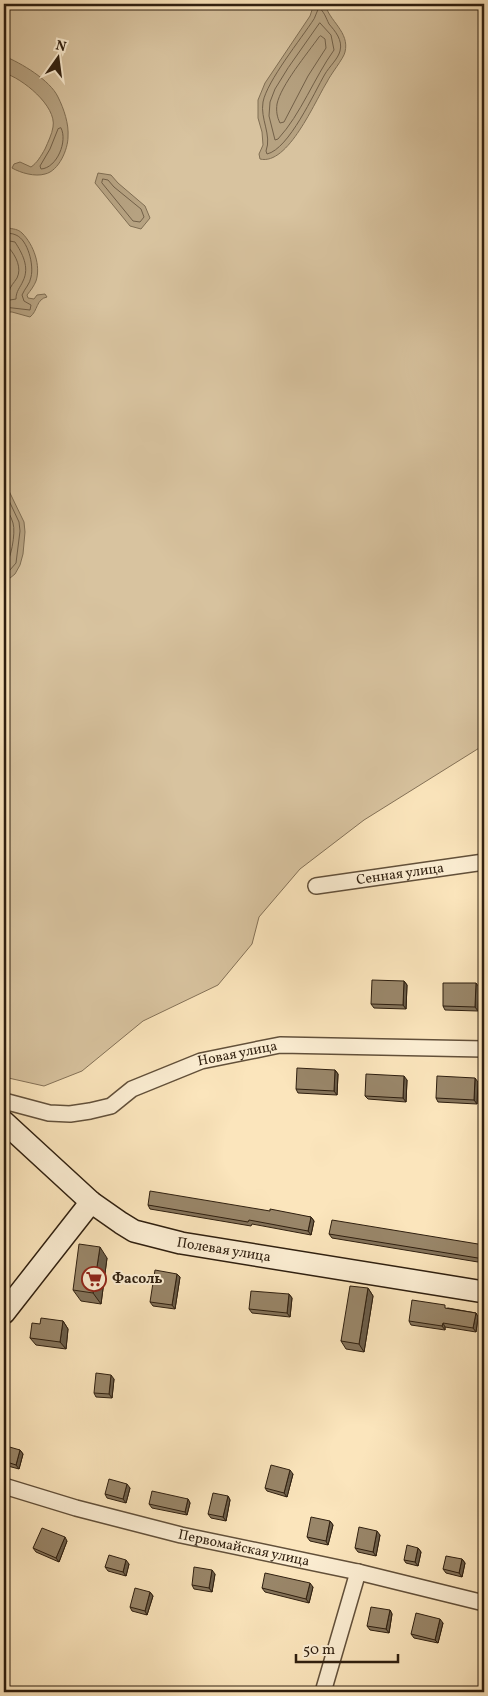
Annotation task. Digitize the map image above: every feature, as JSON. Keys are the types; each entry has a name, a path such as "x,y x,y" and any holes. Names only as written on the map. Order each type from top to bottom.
{"street":[{"name":"Сенная улица","path":"316,886 484,862"},
{"name":"Новая улица","path":"4,1101 49,1113 70,1114 90,1111 111,1106 132,1089 201,1061 280,1045 484,1049"},
{"name":"Полевая улица","path":"4,1122 92,1202 134,1231 181,1243 484,1292"},
{"path":"4,1313 92,1202"},
{"name":"Первомайская улица","path":"4,1486 76,1508 181,1535 358,1572 484,1603"},
{"path":"323,1692 358,1572"}],"shaded area":[{"path":"4,4 484,4 484,745 364,820 300,869 259,917 252,944 218,985 143,1021 82,1071 44,1086 4,1077"}],"water":[{"path":"314,4 325,4 345,38 344,55 308,117 290,143 281,153 270,158 260,159 259,154 263,145 258,118 258,100 265,83 310,16"},
{"path":"4,56 49,84 58,97 64,112 67,122 68,142 62,159 54,169 45,174 28,174 12,168 14,164 20,162 31,167 37,161 51,135 53,119 50,110 37,94 20,81 4,73"},
{"path":"98,173 111,175 145,206 150,218 141,229 130,226 95,183"},
{"path":"8,228 22,233 30,243 37,262 36,281 27,295 28,298 34,299 37,295 45,294 47,297 41,300 30,317 12,312 4,312 4,229"},
{"path":"4,471 9,491 24,522 25,532 20,565 15,574 4,583"}],"building":[{"path":"372,980 404,981 403,1005 371,1004"},
{"path":"443,983 476,983 475,1007 443,1006"},
{"path":"297,1068 335,1070 334,1091 296,1089"},
{"path":"366,1074 404,1076 403,1098 365,1096"},
{"path":"437,1076 475,1078 474,1100 436,1098"},
{"path":"150,1191 311,1217 308,1231 249,1220 248,1222 148,1205"},
{"path":"332,1220 484,1245 484,1259 329,1234"},
{"path":"79,1244 100,1247 93,1293 73,1290"},
{"path":"155,1270 177,1274 172,1305 150,1302"},
{"path":"350,1286 368,1288 359,1344 341,1341"},
{"path":"251,1291 289,1294 287,1313 249,1309"},
{"path":"412,1300 445,1305 445,1308 476,1313 473,1328 443,1323 442,1326 409,1321"},
{"path":"41,1318 63,1321 60,1342 30,1338 32,1323 40,1324"},
{"path":"96,1373 111,1375 109,1394 94,1393"},
{"path":"6,1446 20,1450 16,1465 4,1461"},
{"path":"271,1465 290,1470 284,1493 265,1488"},
{"path":"109,1479 127,1484 123,1499 105,1494"},
{"path":"152,1491 188,1499 185,1512 149,1504"},
{"path":"213,1493 228,1496 223,1517 208,1514"},
{"path":"311,1517 330,1521 326,1541 307,1537"},
{"path":"359,1527 377,1531 373,1552 355,1548"},
{"path":"42,1528 65,1537 56,1558 33,1548"},
{"path":"407,1545 418,1548 415,1562 404,1560"},
{"path":"109,1555 126,1560 123,1572 105,1567"},
{"path":"446,1556 462,1559 459,1573 443,1569"},
{"path":"194,1567 212,1570 209,1588 192,1585"},
{"path":"265,1573 310,1583 306,1599 262,1588"},
{"path":"135,1588 150,1592 145,1611 130,1607"},
{"path":"371,1607 390,1610 386,1629 367,1626"},
{"path":"416,1613 440,1619 435,1640 411,1634"}],"place":[{"name":"Фасоль","path":"94,1279"}]}
